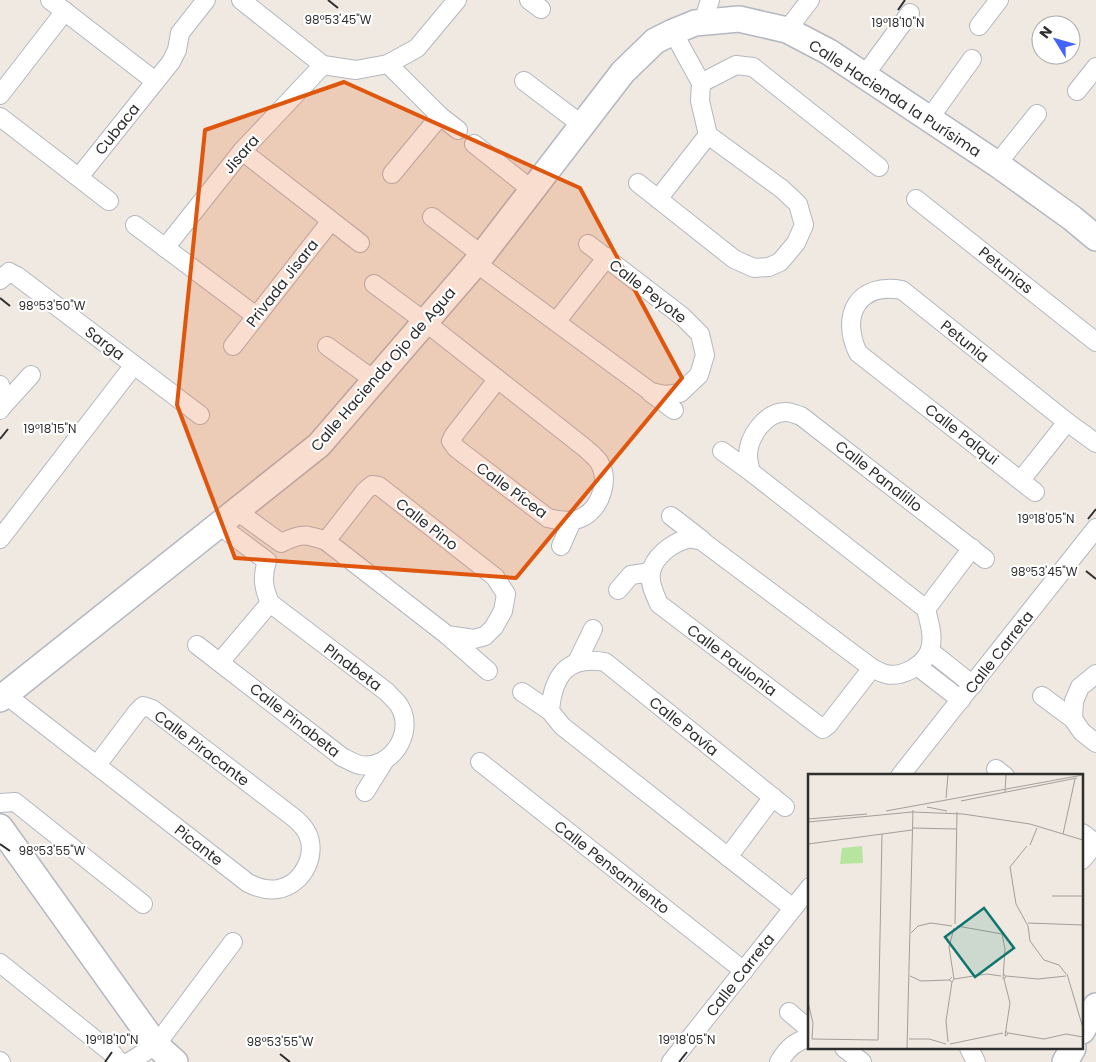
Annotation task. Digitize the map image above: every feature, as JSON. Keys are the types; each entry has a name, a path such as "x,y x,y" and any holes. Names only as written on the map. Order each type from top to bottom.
{"street":[{"path":"50,0 155,81"},
{"name":"Cubaca","path":"79,177 171,62 177,50 180,33 206,0"},
{"path":"241,0 323,65 356,70 388,64 417,48 457,0"},
{"path":"787,30 810,0"},
{"path":"979,26 998,0"},
{"path":"0,95 65,11"},
{"name":"Calle Hacienda la Purísima","path":"673,32 695,23 706,11 787,30 829,52 997,164 1072,218 1096,238"},
{"path":"864,76 910,13"},
{"path":"638,183 734,259 754,268 769,267 780,262 796,243 804,225 798,204 782,189 708,135 700,101 701,82 673,32"},
{"name":"Calle Hacienda Ojo de Agua","path":"3,697 319,445 479,259 623,72 655,41 673,32"},
{"path":"929,119 972,59"},
{"path":"388,64 440,116 458,130"},
{"name":"Jisara","path":"165,248 242,151 323,65"},
{"path":"701,82 736,65 753,67 879,167"},
{"path":"1078,91 1096,67"},
{"path":"524,81 582,125"},
{"path":"997,164 1037,114"},
{"path":"392,174 440,116"},
{"path":"0,117 110,201"},
{"path":"658,199 708,135"},
{"path":"474,144 532,190"},
{"path":"242,151 360,243"},
{"name":"Petunias","path":"916,198 1096,342"},
{"path":"432,217 479,259 556,322 674,410"},
{"name":"Privada Jisara","path":"233,346 331,221"},
{"path":"136,226 256,316"},
{"path":"588,244 607,258"},
{"name":"Calle Peyote","path":"556,322 607,258 684,317 700,334 705,356 699,375 680,393 666,395 651,392"},
{"name":"Sarga","path":"4,276 17,276 200,415"},
{"path":"374,284 585,448 599,462 604,481 600,499 584,516 572,520 561,546"},
{"name":"Petunia","path":"856,303 870,294 888,288 902,290 1067,422"},
{"name":"Calle Palqui","path":"856,303 850,322 853,343 858,353 1035,492"},
{"path":"327,346 374,380"},
{"path":"0,539 134,366"},
{"path":"1,409 31,375"},
{"name":"Calle Pícea","path":"498,380 454,434 452,441 456,448 540,513 558,521 572,520"},
{"path":"0,385 3,392 1,409"},
{"name":"Calle Panalillo","path":"751,472 748,457 749,448 758,428 767,419 775,415 786,412 801,416 979,553 926,608"},
{"path":"1021,480 1067,422 1096,443"},
{"path":"671,516 872,668 888,675 904,673 924,659 932,633 926,608 722,451"},
{"name":"Calle Pino","path":"326,541 365,491 372,484 379,486 495,577 506,594 503,611 494,627 485,636 474,639 447,635"},
{"path":"228,518 282,543 293,537 307,534 326,541 447,635 488,671"},
{"path":"220,662 270,603 264,589 263,575 267,561 228,518"},
{"name":"Calle Carreta","path":"902,774 1096,528"},
{"path":"618,590 631,575 651,572 661,554 676,543 689,538 702,541"},
{"name":"Calle Paulonia","path":"651,572 654,594 659,604 823,729 872,668"},
{"name":"PInabeta","path":"270,603 387,692 400,707 405,725 398,748 385,760"},
{"path":"550,711 551,695 560,675 577,662 593,629"},
{"name":"Calle Pinabeta","path":"197,645 342,757 360,765 374,764 385,760"},
{"path":"924,659 973,685"},
{"path":"924,659 961,700"},
{"name":"Calle Pavía","path":"577,662 591,660 605,662 779,802 728,857"},
{"path":"1074,720 1074,701 1080,687 1096,674"},
{"path":"522,692 550,711 562,726 792,908"},
{"path":"1042,696 1074,720 1082,732 1096,742"},
{"path":"3,697 96,765"},
{"name":"Calle Piracante","path":"96,765 143,706 152,709 294,816 307,832 311,851 306,868"},
{"path":"365,792 385,760"},
{"name":"Calle Pensamiento","path":"480,762 744,971"},
{"name":"Picante","path":"96,765 248,883 256,887 266,890 280,889 291,885 306,868"},
{"path":"0,803 15,802 143,904"},
{"path":"0,827 156,1045 175,1062"},
{"path":"1084,834 1096,843 1084,858"},
{"name":"Calle Carreta","path":"671,1062 808,889"},
{"path":"128,1062 156,1045 233,942"},
{"path":"0,963 113,1054 119,1062"},
{"path":"1084,1027 1096,1006"},
{"path":"789,1012 808,1028"},
{"path":"780,1062 785,1052 794,1044 808,1039"},
{"path":"847,1050 862,1062"},
{"path":"970,1050 976,1062"},
{"path":"1065,1062 1072,1050"}],"highlighted area":[{"path":"344,82 580,188 682,378 516,578 235,558 177,405 205,130"}]}
